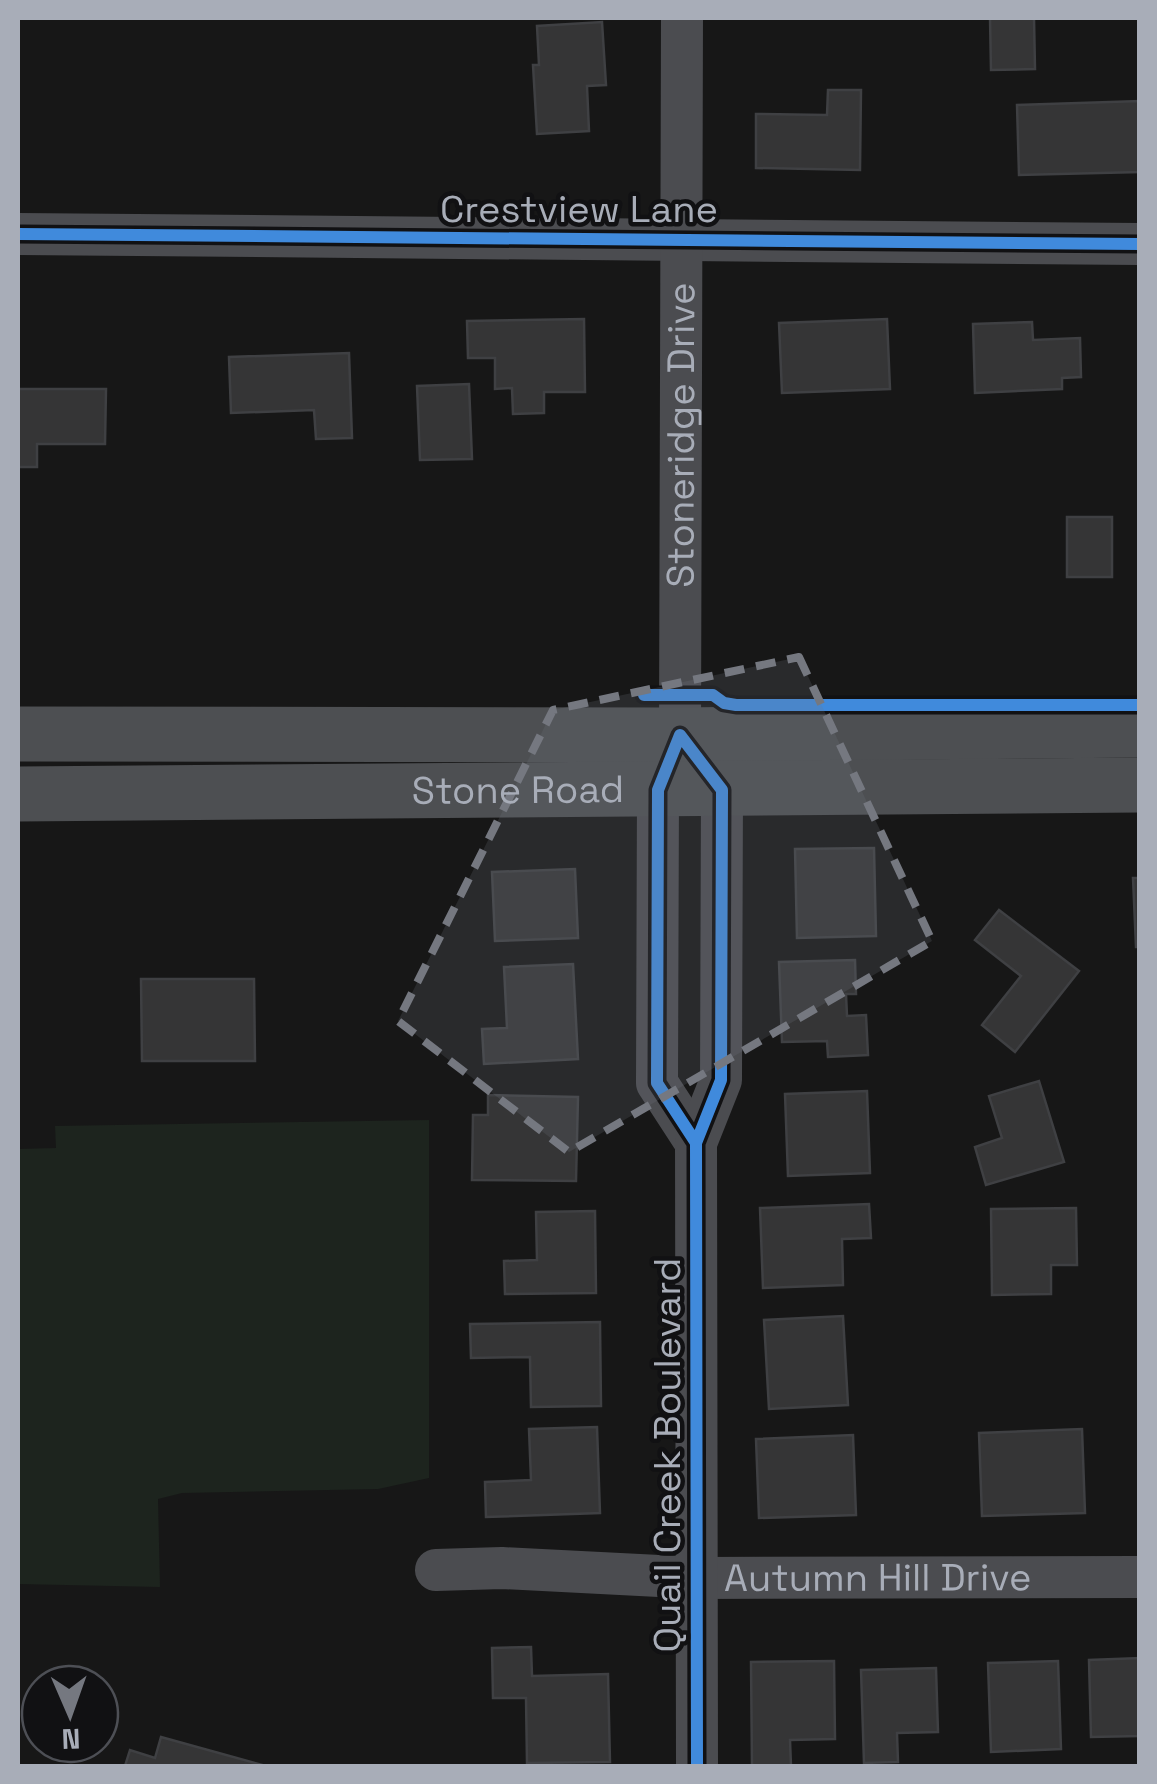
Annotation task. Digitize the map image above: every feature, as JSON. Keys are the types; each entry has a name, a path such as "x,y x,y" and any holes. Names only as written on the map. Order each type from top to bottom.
{"main road":[{"name":"Stone Road","path":"39,734 680,735 1140,730"},
{"path":"39,734 40,794"},
{"name":"Stone Road","path":"40,794 1140,785"}],"street":[{"name":"Stoneridge Drive","path":"680,735 682,18"},
{"name":"Crestview Lane","path":"18,234 1140,244"},
{"path":"680,735 658,790 657,1082 696,1143"},
{"path":"680,735 722,790"},
{"name":"Quail Creek Boulevard","path":"698,1766 696,1143 721,1080 722,790"},
{"name":"Autumn Hill Drive","path":"436,1570 502,1568 698,1578 1140,1576"}],"highlighted area":[{"path":"799,657 932,941 569,1152 398,1021 553,710"}],"shaded area":[{"path":"429,1120 429,1478 378,1489 182,1493 158,1499 160,1587 18,1584 18,1149 56,1148 55,1126"}],"building":[{"path":"990,18 1034,18 1035,69 991,70"},
{"path":"602,22 606,85 587,86 589,131 537,134 533,65 539,65 537,26"},
{"path":"828,90 861,90 860,170 756,168 756,114 827,115"},
{"path":"1140,101 1140,172 1019,175 1017,105"},
{"path":"584,319 585,392 544,392 544,413 513,414 512,388 495,389 495,358 468,358 467,321"},
{"path":"887,319 890,389 782,393 779,323"},
{"path":"1032,322 1033,340 1080,338 1081,377 1062,378 1062,389 975,393 973,324"},
{"path":"349,353 352,438 316,439 314,410 231,413 229,357"},
{"path":"469,384 472,459 420,460 417,386"},
{"path":"18,389 106,389 105,444 37,444 37,467 18,467"},
{"path":"1067,517 1112,517 1112,577 1067,577"},
{"path":"874,848 876,936 797,938 795,849"},
{"path":"575,869 578,938 495,941 492,872"},
{"path":"1133,878 1140,878 1140,947 1136,947"},
{"path":"999,910 1079,971 1015,1052 982,1025 1021,976 975,940"},
{"path":"855,960 856,994 846,994 847,1016 866,1015 868,1055 828,1057 827,1041 782,1042 779,962"},
{"path":"573,964 578,1059 484,1064 482,1029 507,1028 504,967"},
{"path":"141,979 254,979 255,1061 142,1061"},
{"path":"1039,1081 1064,1162 986,1185 975,1147 1002,1138 989,1096"},
{"path":"867,1091 870,1173 788,1176 785,1094"},
{"path":"488,1095 578,1097 576,1181 472,1180 473,1115 488,1115"},
{"path":"869,1204 871,1238 842,1239 843,1285 763,1288 760,1208"},
{"path":"1076,1208 1077,1265 1051,1265 1051,1294 992,1295 991,1209"},
{"path":"595,1211 596,1293 505,1294 504,1261 537,1260 536,1212"},
{"path":"843,1316 848,1405 769,1409 764,1320"},
{"path":"600,1322 601,1406 531,1407 530,1357 471,1358 470,1324"},
{"path":"597,1427 600,1513 486,1517 485,1482 531,1480 529,1429"},
{"path":"1082,1429 1085,1513 982,1516 979,1433"},
{"path":"853,1435 856,1515 759,1518 756,1439"},
{"path":"531,1647 532,1676 608,1674 610,1762 527,1763 526,1698 493,1698 492,1648"},
{"path":"1140,1658 1140,1736 1091,1737 1089,1660"},
{"path":"834,1661 835,1739 790,1740 791,1766 752,1766 751,1662"},
{"path":"1058,1661 1061,1749 991,1752 988,1663"},
{"path":"936,1668 938,1732 897,1733 898,1762 864,1763 861,1670"},
{"path":"161,1737 266,1766 125,1766 130,1750 155,1758"}],"cycle path":[{"path":"18,234 1140,244"},
{"path":"644,695 713,695 736,705 1140,705"},
{"path":"696,1143 657,1083 658,790 680,735 722,790 721,1080 696,1143 697,1766"}]}
